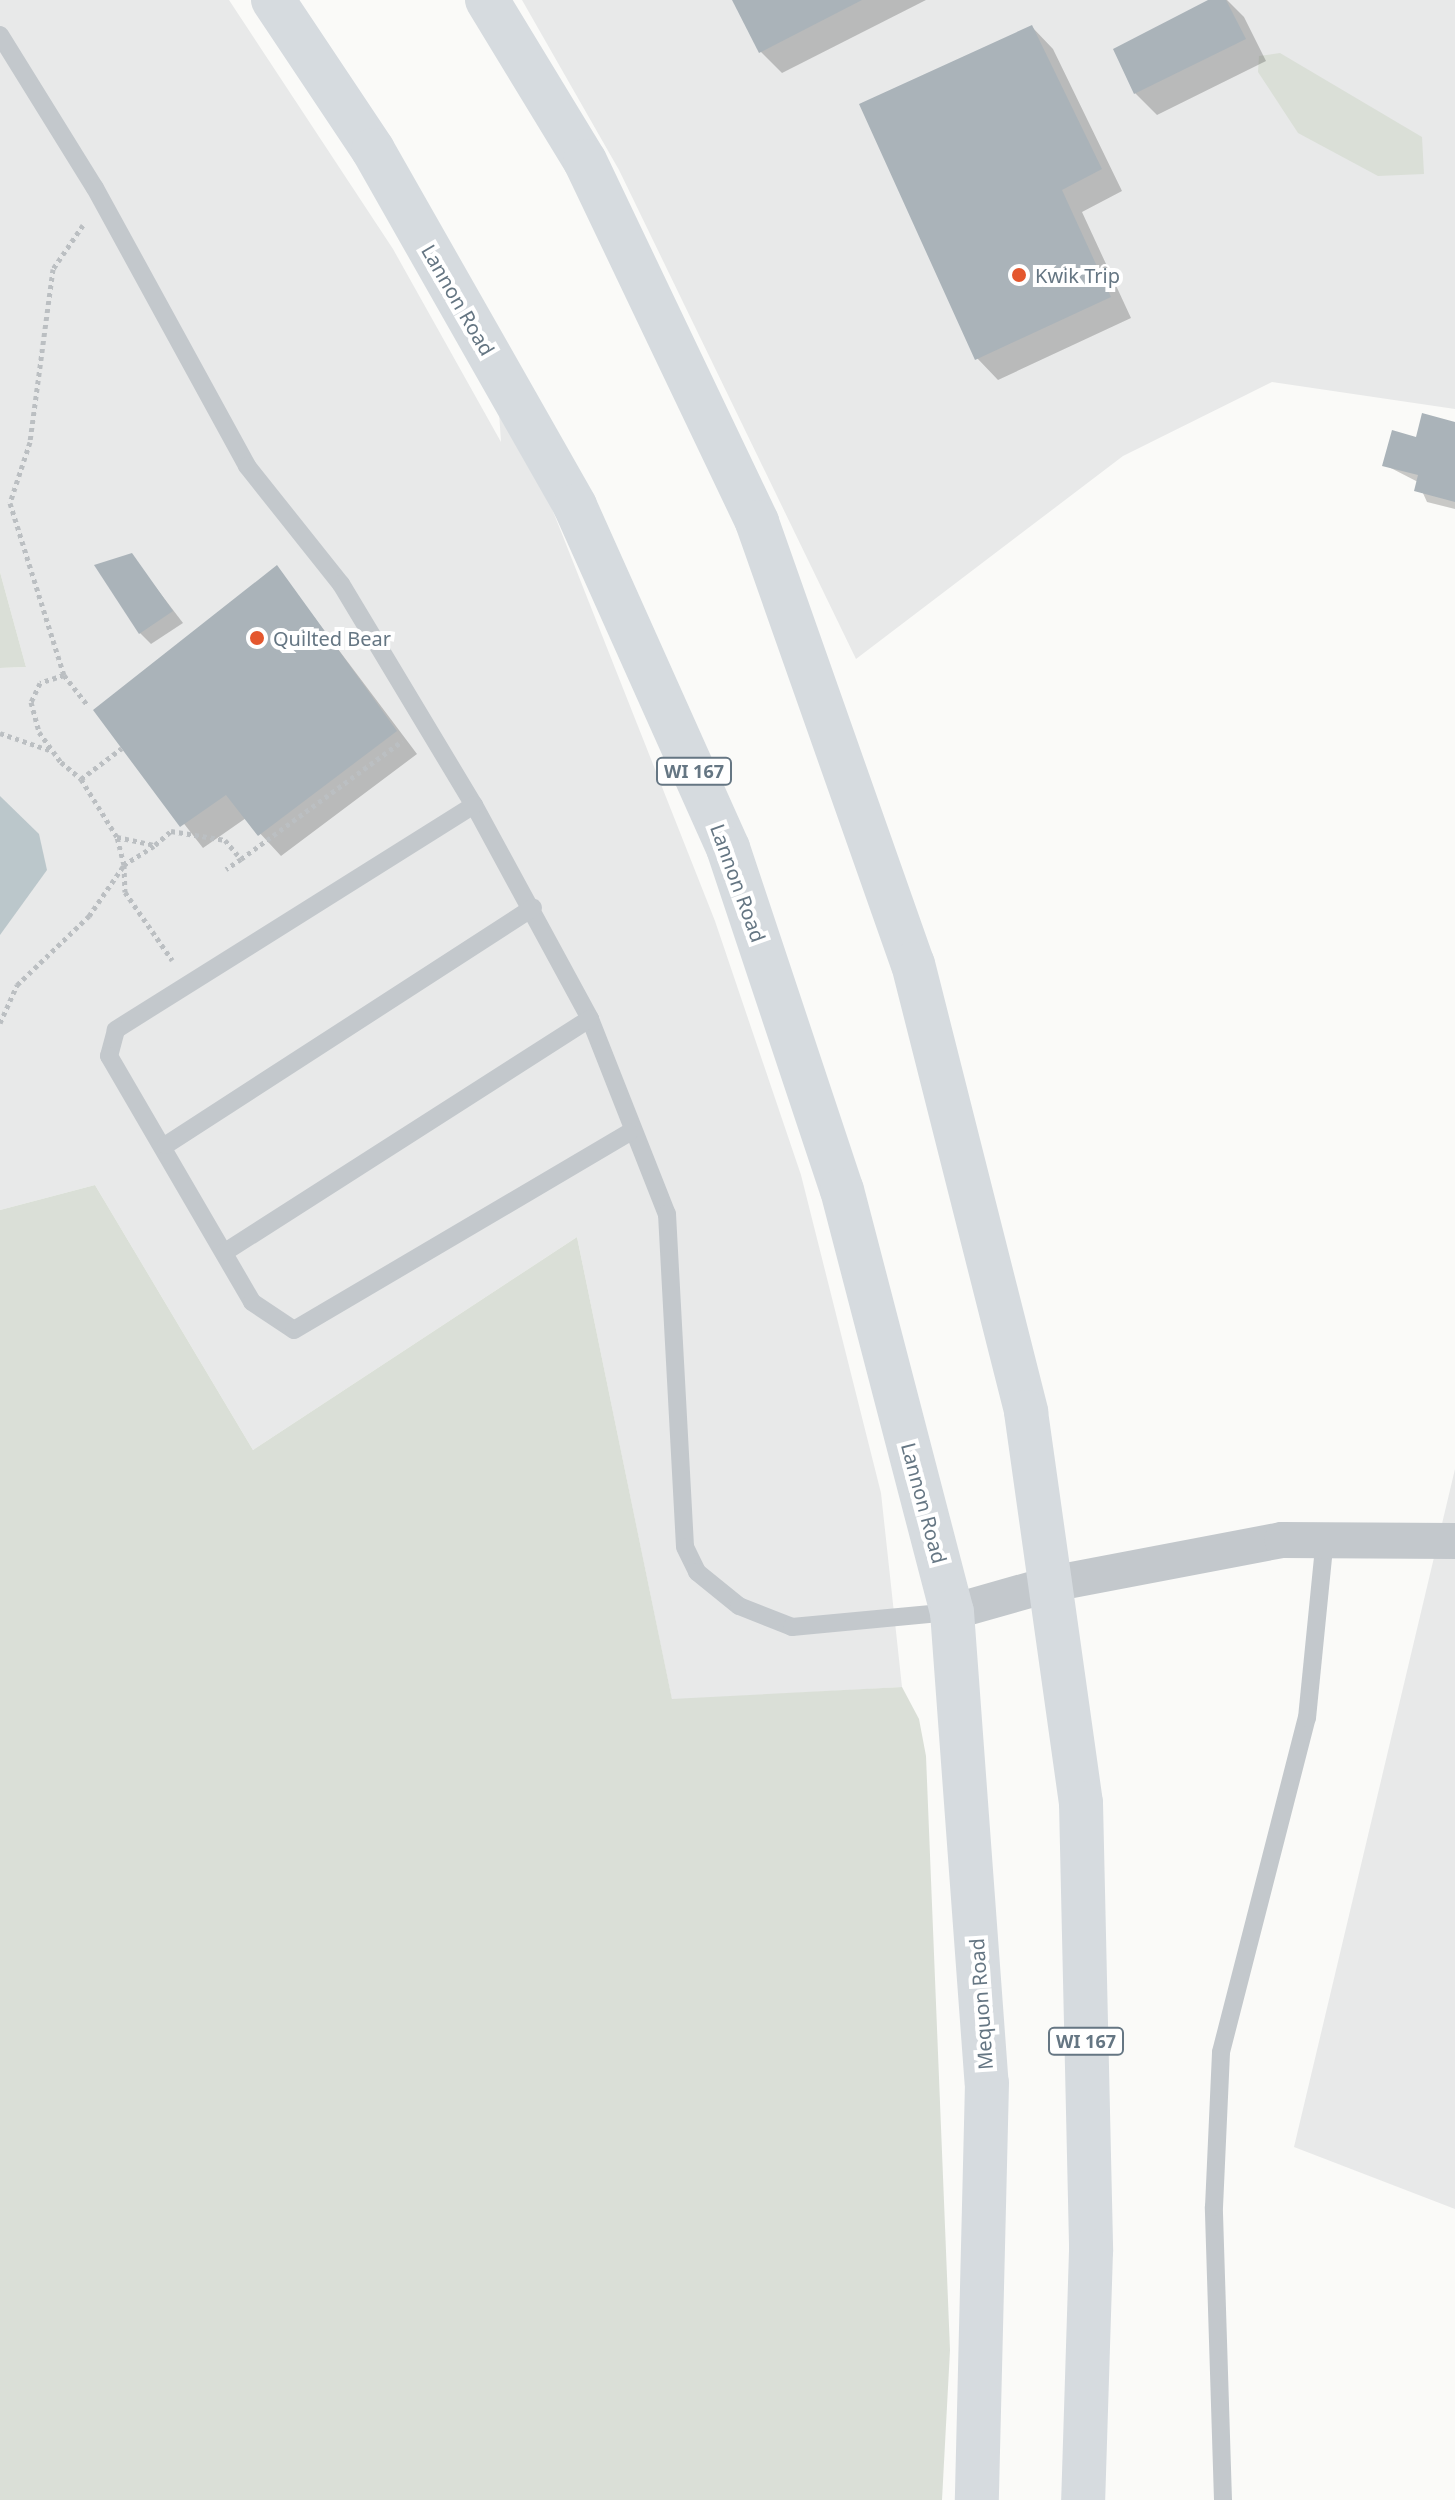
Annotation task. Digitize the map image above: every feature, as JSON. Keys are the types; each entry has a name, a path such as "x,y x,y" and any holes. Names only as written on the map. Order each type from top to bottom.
{"main road":[{"name":"Lannon Road","path":"273,0 373,150 575,506 728,848 842,1190 952,1612"},
{"name":"WI 167","path":"487,0 585,161 757,522 913,964 1026,1412 1081,1803 1091,2251 1083,2500"},
{"name":"Mequon Road","path":"952,1612 987,2083 977,2500"}],"street":[{"path":"952,1612 1051,1584 1325,1538 1455,1541"}],"lane":[{"path":"0,35 105,207 247,466 341,584 474,805 533,908 590,1019 629,1133 667,1214 685,1547 697,1572 739,1606 792,1627 952,1612"},
{"path":"474,805 116,1030 109,1056 166,1145 252,1302 294,1330 629,1133"},
{"path":"166,1145 533,908"},
{"path":"225,1252 590,1019"},
{"path":"1223,2500 1214,2207 1221,2052 1307,1718 1325,1538"}],"path":[{"path":"88,706 64,675 10,503 30,442 53,269 72,234 105,207"},
{"path":"64,675 40,683 31,702 53,751 81,779 117,837 124,865 125,892 190,984"},
{"path":"226,869 425,725"},
{"path":"0,733 53,751"},
{"path":"81,779 122,748"},
{"path":"0,1023 17,985 89,916 124,865 171,831 225,840 241,859"},
{"path":"117,837 155,845"}],"shaded area":[{"path":"0,0 229,0 393,249 501,442 496,367 715,921 801,1175 881,1493 902,1687 672,1700 577,1237 253,1450 95,1185 0,1210 0,668 26,667 0,572"},
{"path":"522,0 1455,0 1455,409 1272,382 1123,456 856,659 619,170"},
{"path":"1280,53 1422,137 1424,174 1378,176 1298,133 1258,72 1259,56"},
{"path":"0,572 26,667 0,668"},
{"path":"0,796 39,834 47,870 0,935"},
{"path":"95,1185 253,1450 577,1237 672,1699 902,1687 919,1719 926,1756 950,2350 942,2500 0,2500 0,1210"},
{"path":"1455,1469 1455,2209 1294,2147"}],"building":[{"path":"732,0 862,0 759,53"},
{"path":"1208,0 1226,0 1246,39 1134,94 1113,49"},
{"name":"Kwik Trip","path":"1032,25 1102,169 1062,190 1111,297 975,360 859,104"},
{"path":"1422,413 1455,422 1455,502 1414,491 1418,475 1382,466 1392,430 1416,437"},
{"path":"132,553 173,611 139,634 94,565"},
{"name":"Quilted Bear","path":"277,565 397,731 258,836 226,795 180,827 93,710"}],"place":[{"name":"Kwik Trip","path":"1019,275"},
{"name":"Quilted Bear","path":"257,638"}]}
